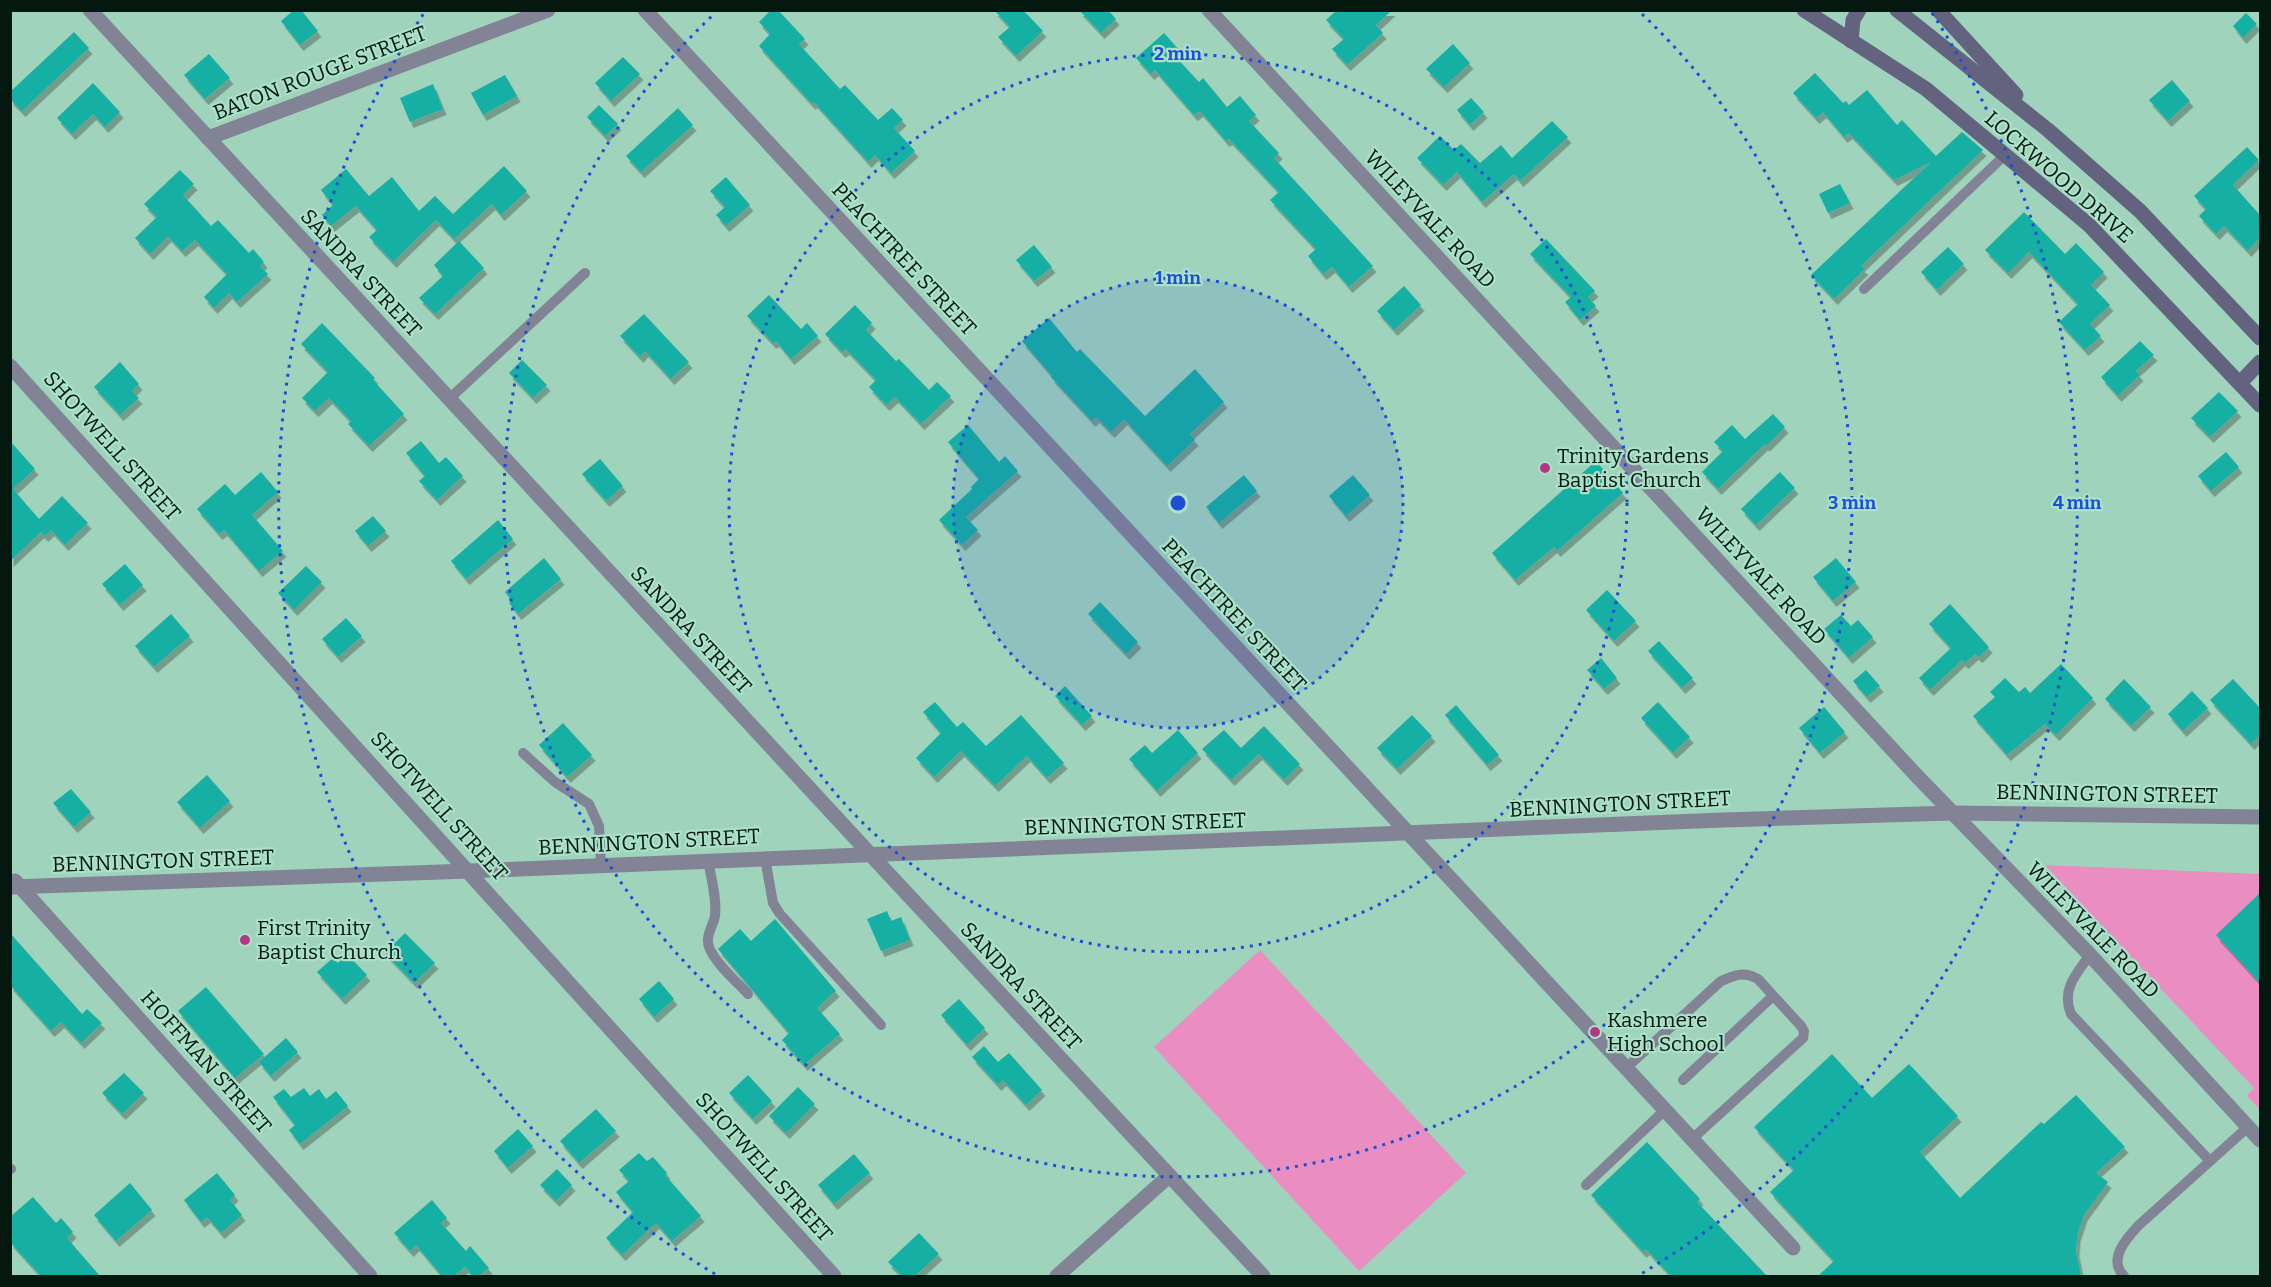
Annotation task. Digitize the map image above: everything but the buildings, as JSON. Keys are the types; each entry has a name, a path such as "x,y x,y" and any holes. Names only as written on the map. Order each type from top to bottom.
{"main road":[{"name":"LOCKWOOD DRIVE","path":"1804,10 1926,89 2089,225 2260,405"},
{"path":"1851,41 1853,20 1859,10"},
{"name":"LOCKWOOD DRIVE","path":"1897,10 2048,130 2140,211 2260,338"},
{"path":"1938,10 2048,130"},
{"path":"2240,383 2260,362"}],"street":[{"name":"SANDRA STREET","path":"90,10 1263,1276"},
{"name":"BATON ROUGE STREET","path":"208,138 548,10"},
{"name":"PEACHTREE STREET","path":"645,10 1793,1248"},
{"name":"WILEYVALE ROAD","path":"1209,10 1952,813 2090,955 2260,1140"},
{"name":"SHOTWELL STREET","path":"10,366 834,1276"},
{"name":"BENNINGTON STREET","path":"13,883 469,871 1723,820 1952,813 2260,817"},
{"name":"HOFFMAN STREET","path":"13,883 370,1276"},
{"path":"1057,1276 1169,1176"}],"lane":[{"path":"1864,289 2005,155"},
{"path":"449,399 585,273"},
{"path":"523,753 555,782 589,804 599,826 601,865"},
{"path":"765,858 773,903 780,914 881,1025"},
{"path":"708,860 716,906 708,938 709,947 748,994"},
{"path":"2090,955 2074,976 2067,991 2067,1003 2072,1014 2210,1161"},
{"path":"1626,1068 1721,981 1736,974 1749,974 1758,980 1801,1026 1804,1031 1803,1038 1692,1139"},
{"path":"1683,1080 1773,996"},
{"path":"1586,1185 1665,1110"},
{"path":"2124,1276 2119,1272 2118,1254 2126,1240 2139,1225 2248,1126"}],"shaded area":[{"path":"2045,865 2260,874 2260,1110 2247,1095 2254,1088"},
{"path":"1260,950 1466,1173 1359,1271 1154,1047"}],"place":[{"name":"Trinity Gardens Baptist Church","path":"1545,468"},
{"name":"First Trinity Baptist Church","path":"245,940"},
{"name":"Kashmere High School","path":"1595,1032"}]}
